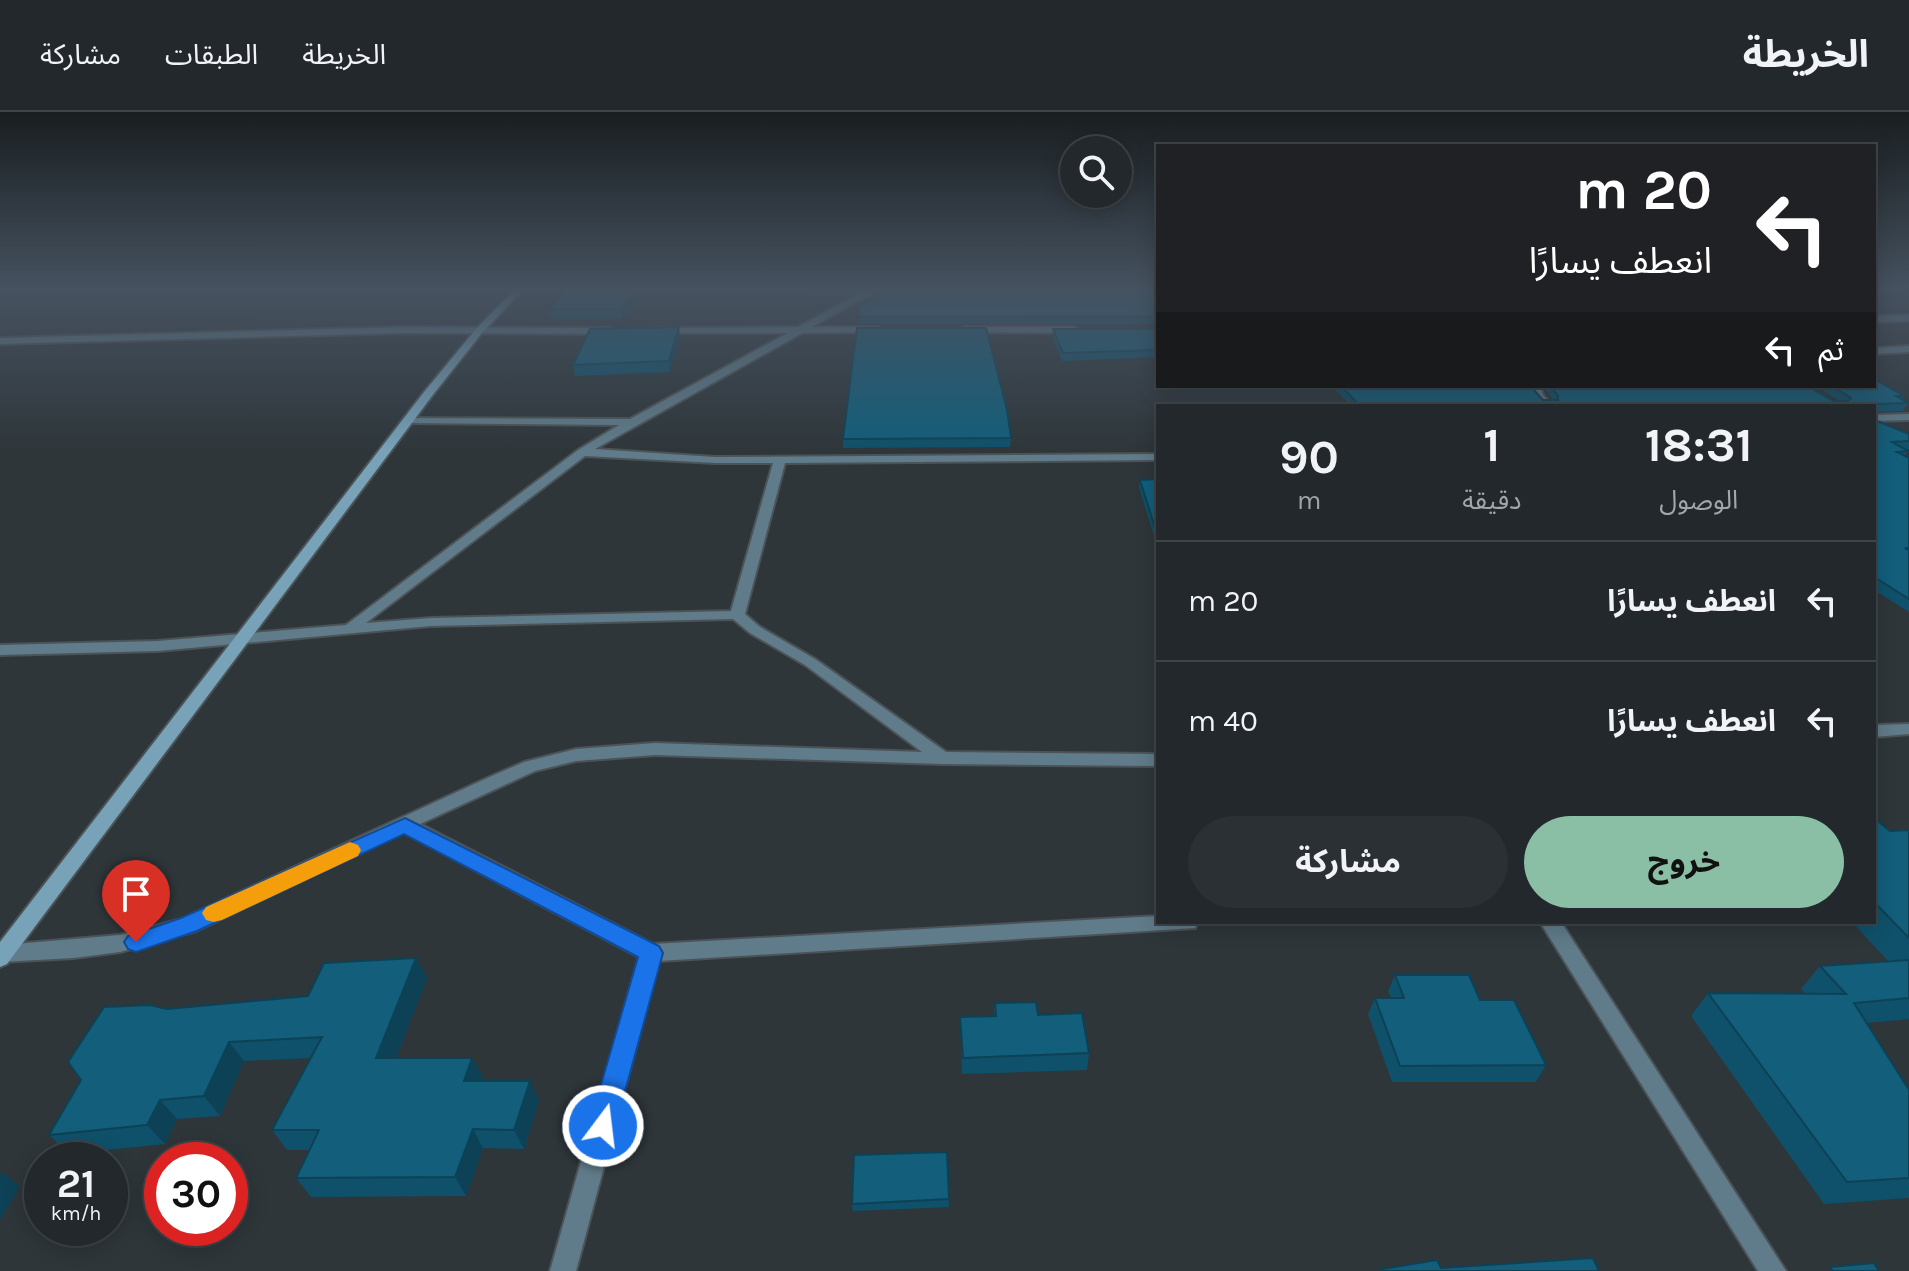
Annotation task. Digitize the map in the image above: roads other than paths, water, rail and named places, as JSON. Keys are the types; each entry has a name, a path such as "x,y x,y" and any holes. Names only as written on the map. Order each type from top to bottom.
{"street":[{"path":"2,956 469,343"},
{"path":"352,627 582,452 775,343"},
{"path":"1876,351 1909,349"},
{"path":"1876,420 1909,417"},
{"path":"408,420 632,422"},
{"path":"1876,421 1894,430"},
{"path":"582,452 780,460 1156,457"},
{"path":"737,615 780,460"},
{"path":"0,650 91,650 242,640 352,627 494,619 737,615 755,630 810,662 942,758"},
{"path":"1876,731 1909,729"},
{"path":"2,956 120,946 152,939 530,766 576,755 655,749 942,758 1156,760"},
{"path":"405,825 651,953 1156,924"},
{"path":"1551,924 1773,1271"},
{"path":"563,1271 651,953"}]}
